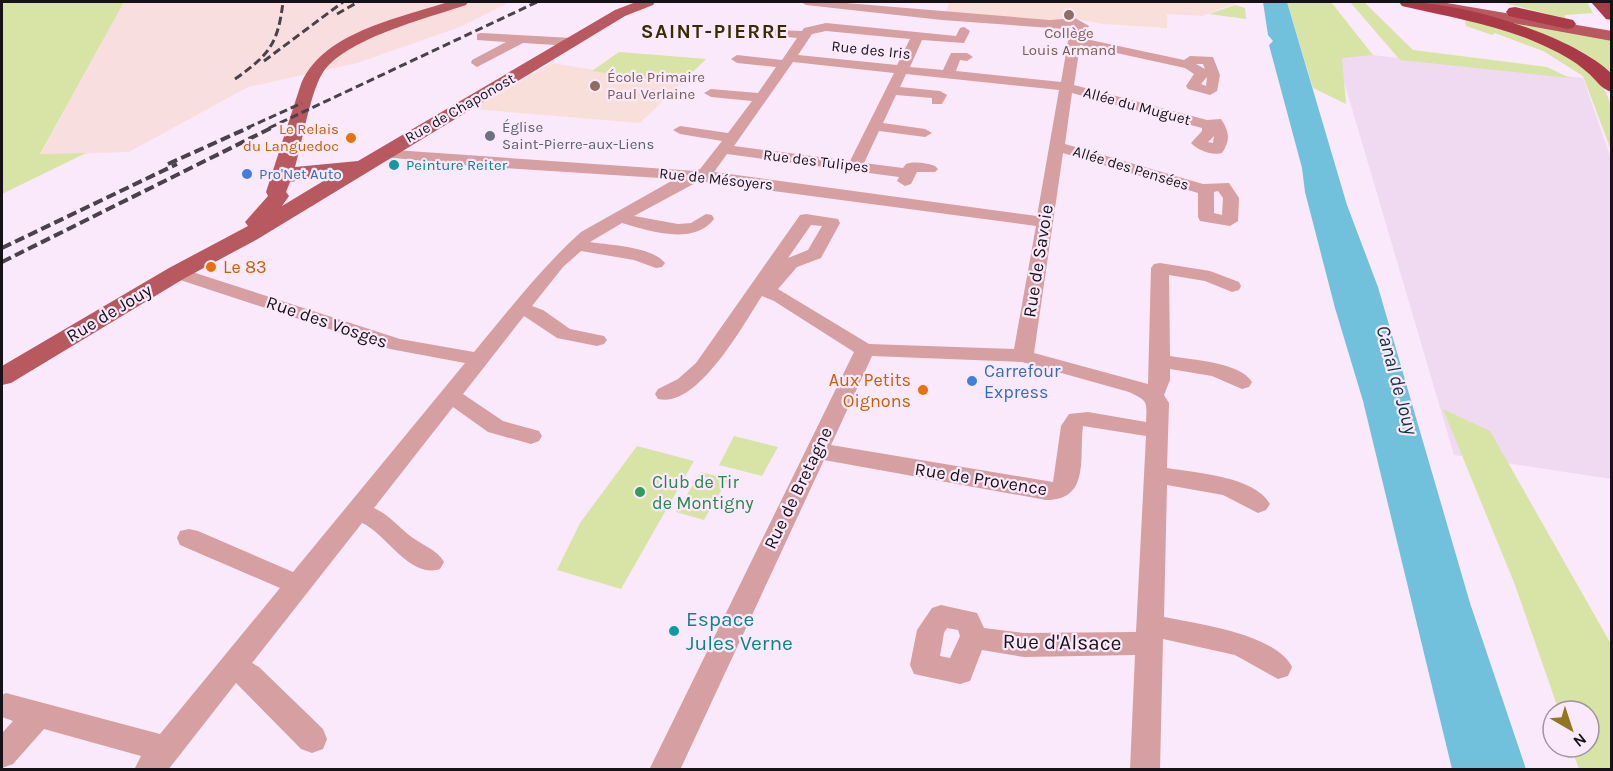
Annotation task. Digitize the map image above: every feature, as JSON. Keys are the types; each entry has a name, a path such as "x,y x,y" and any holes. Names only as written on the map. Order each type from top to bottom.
{"highway":[{"path":"1408,2 1491,21 1528,33 1582,59 1604,76 1611,86"},
{"path":"1435,2 1525,20"},
{"path":"1478,2 1567,24"},
{"path":"1600,2 1611,15"}],"main road":[{"name":"Rue de Jouy","path":"219,253 261,218 279,196 278,184 312,76 323,61 354,42 461,2"},
{"name":"Rue de Chaponost","path":"274,219 318,174 375,158 620,13 648,2"},
{"path":"1419,2 1603,32"},
{"path":"1440,2 1603,32"},
{"path":"291,143 293,166 318,174"},
{"path":"177,273 244,224 278,184 295,194 318,174"},
{"name":"Rue de Jouy","path":"2,377 177,273 219,253 274,219"}],"street":[{"path":"806,2 908,7 942,16 1053,23 1201,70"},
{"path":"942,16 946,3"},
{"name":"Rue de Savoie","path":"1023,356 1066,87 1073,29"},
{"path":"779,33 918,36 960,40 964,31"},
{"path":"6,706 38,715 157,759 234,667 557,264 576,245 620,217 706,172 810,32"},
{"path":"855,166 918,36"},
{"path":"481,37 572,42"},
{"path":"477,63 522,38"},
{"path":"948,75 955,56 967,57"},
{"name":"Rue des Iris","path":"735,59 902,70 1066,87"},
{"name":"Allée du Muguet","path":"1066,87 1208,125"},
{"path":"892,90 940,95 937,101"},
{"path":"707,92 762,98"},
{"path":"874,126 923,137 928,126 940,127"},
{"name":"Rue des Tulipes","path":"676,130 728,144 855,166 906,179 911,167 930,170"},
{"name":"Allée des Pensées","path":"1056,146 1206,194"},
{"name":"Rue de Mésoyers","path":"375,158 473,161 699,176 1044,222"},
{"name":"Allée des Pensées","path":"1223,186 1231,198 1230,221 1206,217 1206,194 1206,188 1223,186"},
{"path":"620,217 674,228 696,227 706,219"},
{"path":"576,245 639,255 656,263"},
{"path":"666,394 685,384 703,368 784,263"},
{"path":"1151,394 1159,386 1161,361 1161,268 1210,276 1232,286"},
{"name":"Rue des Vosges","path":"177,273 398,345 480,359"},
{"path":"764,289 865,350 1023,356 1136,387 1151,394 1159,408 1145,770"},
{"path":"521,309 536,314 564,334 597,340"},
{"name":"Rue de Bretagne","path":"664,770 865,350"},
{"path":"1161,361 1217,370 1242,382"},
{"path":"450,397 464,403 496,427 531,436"},
{"name":"Rue de Provence","path":"817,451 1046,491 1059,491 1066,484 1072,426 1077,419 1158,431"},
{"path":"1157,475 1229,487 1258,504"},
{"path":"358,511 377,519 403,544 431,562"},
{"path":"189,538 298,585"},
{"name":"Rue d'Alsace","path":"975,638 1024,645 1150,634 1242,645 1278,667"},
{"path":"234,667 249,676 312,739"},
{"path":"2,754 38,715"}],"shaded area":[{"path":"124,2 510,2 460,27 357,63 248,87 129,152 40,155"},
{"name":"Collège Louis Armand","path":"949,2 1239,2 1202,16 1167,14 1167,28 1104,24 1071,18 1054,20 946,13"},
{"path":"1335,51 1583,78 1611,159 1611,479 1454,455"},
{"name":"École Primaire Paul Verlaine","path":"619,52 706,59 640,123 473,109 552,63 594,70"}],"green space":[{"path":"2,2 124,2 40,154 86,153 2,194"},
{"path":"1287,2 1331,2 1373,55 1342,58 1346,104 1313,88"},
{"path":"1350,2 1364,2 1413,50 1547,67 1570,78 1400,60"},
{"path":"1500,2 1587,2 1593,13 1565,15 1565,18"},
{"path":"1235,5 1245,8 1246,19 1209,14"},
{"path":"1468,18 1551,47 1571,57 1588,70 1602,85 1610,103 1611,150 1583,76 1543,51 1495,33 1492,35 1466,26 1465,20"},
{"path":"1492,18 1611,38 1611,74 1599,63 1571,46"},
{"path":"619,52 706,59 681,83 592,71"},
{"path":"1443,409 1490,431 1611,644 1611,769 1579,769 1575,759 1601,759 1601,699 1555,699 1515,585"},
{"path":"734,436 778,447 762,476 719,465"},
{"name":"Club de Tir de Montigny","path":"637,446 694,461 621,589 557,570 580,523"},
{"path":"701,472 728,479 704,520 676,512"}],"water":[{"name":"Canal de Jouy","path":"1263,2 1287,2 1347,205 1378,287 1470,603 1526,769 1452,769 1363,401 1335,308 1305,192 1302,168 1269,45 1273,41 1268,35"}],"railway":[{"path":"235,79 256,63 270,47 278,28 283,2"},
{"path":"264,61 343,2"},
{"path":"337,14 358,2"},
{"path":"269,128 537,2"},
{"path":"247,128 302,103"},
{"path":"168,164 250,127"},
{"path":"2,262 273,127"},
{"path":"2,248 177,164"}],"place":[{"name":"Collège Louis Armand","path":"1069,15"},
{"name":"École Primaire Paul Verlaine","path":"595,86"},
{"name":"Église Saint-Pierre-aux-Liens","path":"490,136"},
{"name":"Le Relais du Languedoc","path":"351,138"},
{"name":"Peinture Reiter","path":"394,165"},
{"name":"Pro'Net Auto","path":"247,174"},
{"name":"Le 83","path":"211,267"},
{"name":"Carrefour Express","path":"972,381"},
{"name":"Aux Petits Oignons","path":"923,390"},
{"name":"Club de Tir de Montigny","path":"640,492"},
{"name":"Espace Jules Verne","path":"674,631"}],"district":[{"name":"SAINT-PIERRE","path":"715,31"}]}
